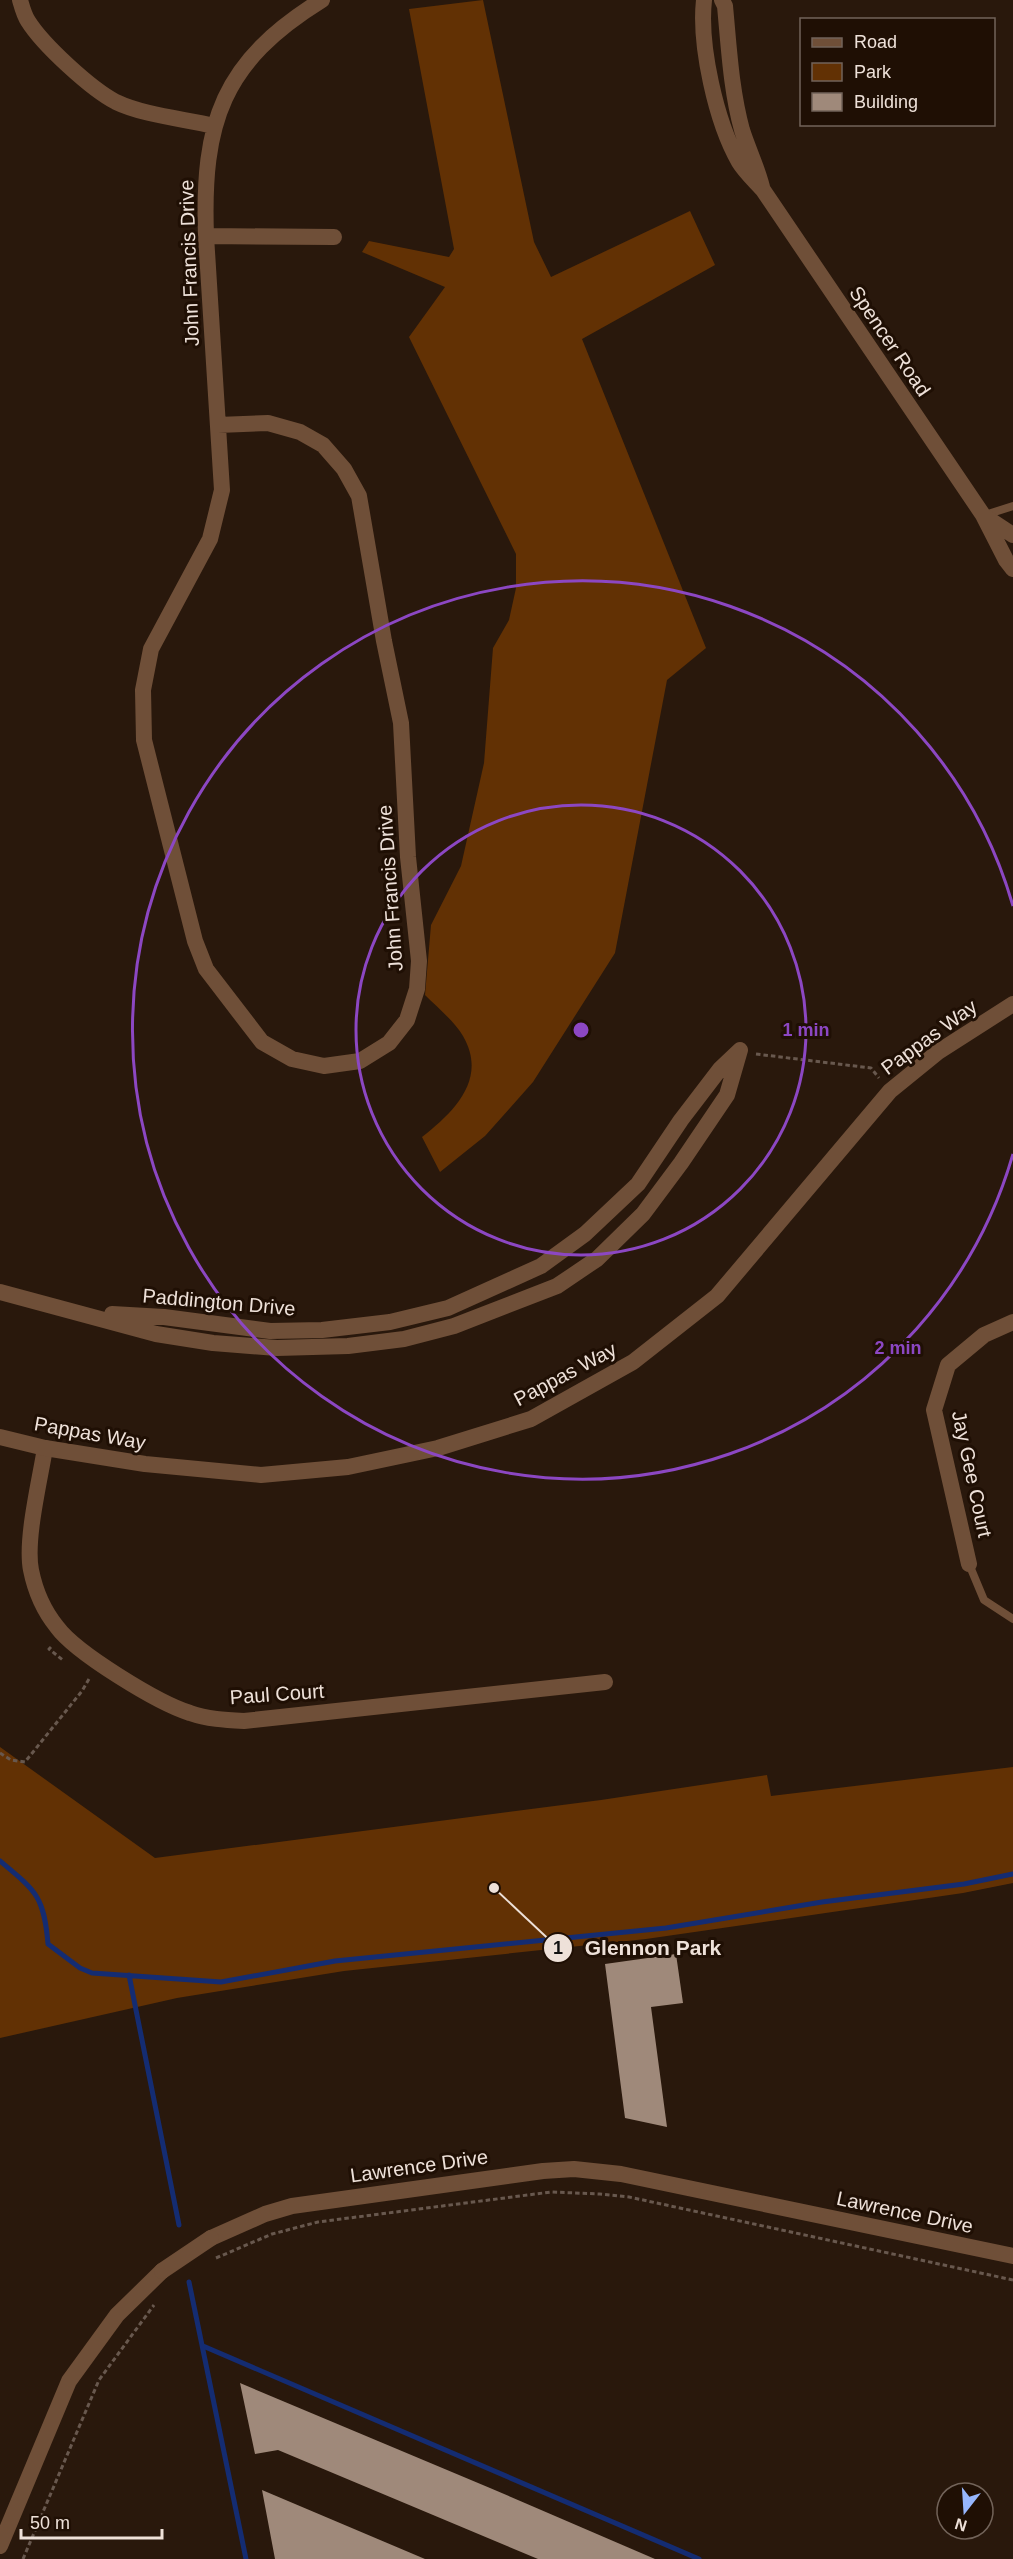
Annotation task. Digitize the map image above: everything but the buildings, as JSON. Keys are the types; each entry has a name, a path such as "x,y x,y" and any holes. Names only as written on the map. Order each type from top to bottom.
{"street":[{"path":"20,0 26,19 36,33 83,78 116,102 135,109 214,126"},
{"name":"John Francis Drive","path":"218,425 268,423 300,432 323,445 344,469 359,496 401,723 408,857 419,961 417,989 407,1020 389,1043 360,1061 324,1066 292,1059 262,1042 206,969 195,941 144,740 143,690 151,649 210,538 222,490 206,236 206,169 214,126 235,81 251,58 270,37 322,0"},
{"name":"Spencer Road","path":"704,0 710,85 739,163 763,190 983,515 1013,569"},
{"name":"Spencer Road","path":"722,0 725,6 736,104 763,190"},
{"path":"717,108 736,104"},
{"path":"206,236 334,237"},
{"name":"Spencer Road","path":"983,515 1013,535"},
{"name":"Pappas Way","path":"0,1437 45,1448 145,1464 261,1475 348,1467 438,1448 531,1419 633,1362 717,1296 890,1091 938,1052 1013,1004"},
{"name":"Paddington Drive","path":"81,1312 164,1317 270,1331 322,1330 390,1322 448,1308 541,1266 585,1234 638,1184 681,1120 720,1069 740,1050"},
{"name":"Paddington Drive","path":"0,1292 156,1334 213,1343 277,1348 348,1346 404,1339 454,1326 557,1286 597,1259 643,1214 727,1095 740,1050"},
{"name":"Jay Gee Court","path":"969,1564 934,1410 948,1365 984,1335 1013,1322"},
{"name":"Paul Court","path":"45,1448 30,1545 30,1567 36,1589 48,1615 71,1642 164,1703 190,1713 216,1719 244,1721 605,1682"},
{"name":"Lawrence Drive","path":"0,2546 69,2381 117,2315 162,2271 211,2238 265,2214 301,2205 574,2169 621,2174 1013,2256"}],"lane":[{"path":"983,515 1013,506"},
{"path":"969,1564 984,1600 1013,1619"}],"path":[{"path":"740,1050 871,1068 890,1091"},
{"path":"62,1634 49,1650 73,1667"},
{"path":"0,1753 11,1760 25,1762 82,1691 89,1679 81,1673"},
{"path":"213,2259 272,2234 318,2222 529,2194 575,2192 629,2198 1013,2280"},
{"path":"23,2559 99,2380 155,2305"}],"green space":[{"path":"483,0 534,242 551,277 690,211 715,265 582,339 706,648 667,680 615,953 533,1082 485,1136 440,1172 422,1137 456,1105 464,1093 472,1066 470,1052 463,1036 425,995 431,925 461,866 484,763 493,648 509,620 516,588 516,554 409,337 445,287 362,252 369,241 449,257 454,249 409,9"},
{"path":"0,1747 155,1858 601,1800 767,1775 771,1796 1013,1767 1013,1883 963,1893 646,1939 344,1971 177,1998 0,2038"}],"waterway":[{"path":"0,1861 36,1896 44,1915 48,1944 80,1968 92,1973 221,1982 335,1961 666,1928 822,1902 964,1884 1013,1874"},
{"path":"129,1975 179,2225"},
{"path":"189,2282 246,2559"},
{"path":"203,2346 699,2559"}],"place":[{"name":"Glennon Park","path":"494,1888"}]}
